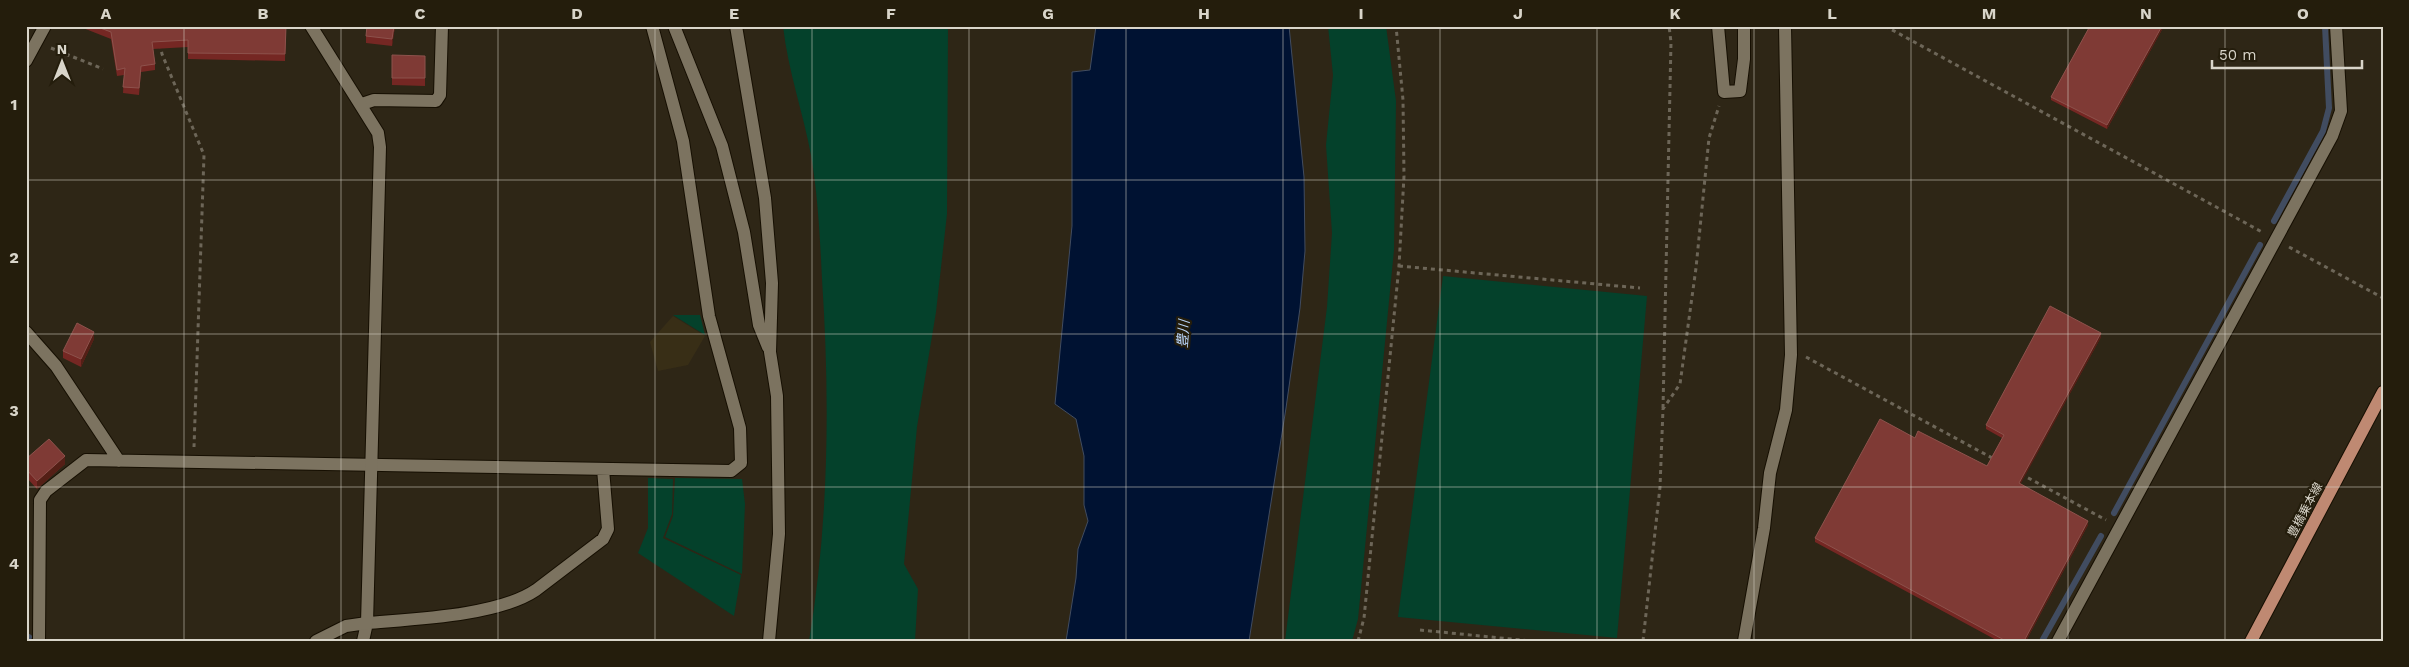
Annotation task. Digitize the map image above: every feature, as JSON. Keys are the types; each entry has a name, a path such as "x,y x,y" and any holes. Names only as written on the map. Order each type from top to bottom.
{"main road":[{"name":"豊橋乗本線","path":"2251,641 2383,392"}],"street":[{"path":"26,61 45,26"},
{"path":"311,26 378,132 380,148 367,623 363,641"},
{"path":"362,104 374,100 436,101 440,95 442,26"},
{"path":"39,641 40,500 46,491 86,460 731,471 741,464 740,428 709,316 683,141 652,26"},
{"path":"674,26 722,146 744,232 759,325 770,352"},
{"path":"736,26 765,198 772,283 770,352 777,396 779,534 769,641"},
{"path":"1718,26 1724,92 1740,91 1744,59 1744,26"},
{"path":"1744,641 1764,528 1770,473 1786,410 1791,355 1785,26"},
{"path":"2058,641 2118,526 2277,240 2332,136 2341,111 2336,26"},
{"path":"26,332 56,366 119,462"},
{"path":"316,641 346,626 426,618 494,607 525,597 603,539 608,530 603,469"}],"path":[{"path":"1358,641 1364,618 1399,266 1404,176 1403,100 1396,26"},
{"path":"1643,641 1660,487 1670,154 1671,42 1669,26"},
{"path":"1885,26 2383,298"},
{"path":"158,36 162,54 204,155 193,463"},
{"path":"37,42 104,69"},
{"path":"1663,409 1680,384 1696,268 1708,138 1724,92"},
{"path":"1399,266 1640,288"},
{"path":"1791,355 1804,356 1996,460"},
{"path":"2014,470 2118,526"},
{"path":"1420,630 1531,641"}],"shaded area":[{"path":"673,316 705,336 688,365 658,371 650,342"}],"green space":[{"path":"783,26 948,26 947,214 936,312 917,427 904,564 918,589 915,641 809,641 821,551 824,506 827,415 825,324 818,217 811,155 788,59"},
{"path":"1328,26 1386,26 1396,101 1394,250 1358,619 1352,641 1285,641 1327,307 1332,233 1326,145 1333,75"},
{"path":"1443,276 1647,296 1617,638 1398,617"},
{"path":"673,315 700,315 705,335"},
{"path":"648,478 673,479 672,514 663,538 741,575 734,616 638,553 648,528"},
{"path":"675,478 742,479 745,504 742,574 665,537 673,516"}],"water":[{"name":"豊川","path":"1096,26 1289,26 1304,177 1305,251 1300,308 1286,408 1249,641 1066,641 1076,578 1078,549 1088,521 1084,505 1084,456 1076,419 1055,404 1072,226 1072,72 1090,70"}],"building":[{"path":"95,26 286,26 285,54 188,53 188,40 152,42 155,64 141,66 139,88 123,87 125,68 117,70 111,32"},
{"path":"367,26 394,26 392,39 366,36"},
{"path":"2090,26 2162,26 2107,125 2051,97"},
{"path":"392,55 425,56 425,78 392,78"},
{"path":"2050,306 2101,333 2019,483 2088,521 2024,641 2006,641 1815,538 1880,419 1915,438 1918,431 1987,466 2004,435 1986,425"},
{"path":"77,323 94,332 81,359 63,351"},
{"path":"49,439 65,456 37,481 26,469 26,459"}],"waterway":[{"path":"2274,221 2323,131 2329,108 2325,26"},
{"path":"2114,513 2260,245"},
{"path":"2042,641 2101,536"}]}
